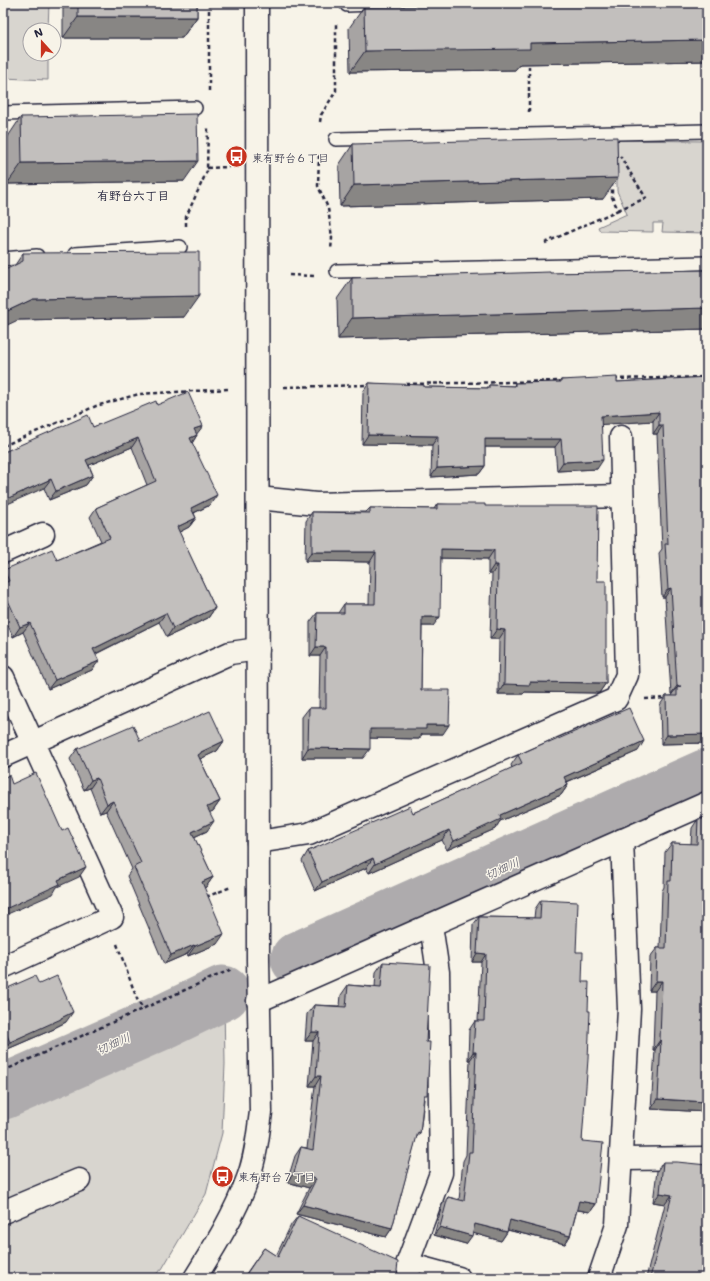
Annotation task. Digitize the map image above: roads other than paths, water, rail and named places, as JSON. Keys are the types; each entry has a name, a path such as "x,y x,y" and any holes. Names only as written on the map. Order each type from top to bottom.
{"street":[{"path":"195,1278 220,1239 235,1210 248,1177 254,1156 261,1112 258,1001 257,3"},
{"path":"258,842 309,834 616,699 627,675 621,437"},
{"path":"258,498 316,504 622,496"},
{"path":"3,552 43,534"},
{"path":"3,756 230,653 258,649"},
{"path":"3,677 112,916 3,967"},
{"path":"258,1001 707,803"},
{"path":"599,1278 617,1225 629,1009 622,840"},
{"path":"431,925 438,972 441,1173 405,1271 459,1278"},
{"path":"620,1159 707,1158"},
{"path":"3,1212 79,1180"}],"lane":[{"path":"347,5 397,3"},
{"path":"3,114 195,108"},
{"path":"336,139 707,130"},
{"path":"64,255 180,247"},
{"path":"3,259 49,256"},
{"path":"337,271 707,264"}],"waterway":[{"name":"切畑川","path":"298,959 707,776"},
{"name":"切畑川","path":"3,1092 167,1020 223,993"}],"place":[{"name":"東有野台６丁目","path":"236,157"},
{"name":"東有野台７丁目","path":"223,1176"}],"district":[{"name":"有野台六丁目","path":"133,195"}]}
